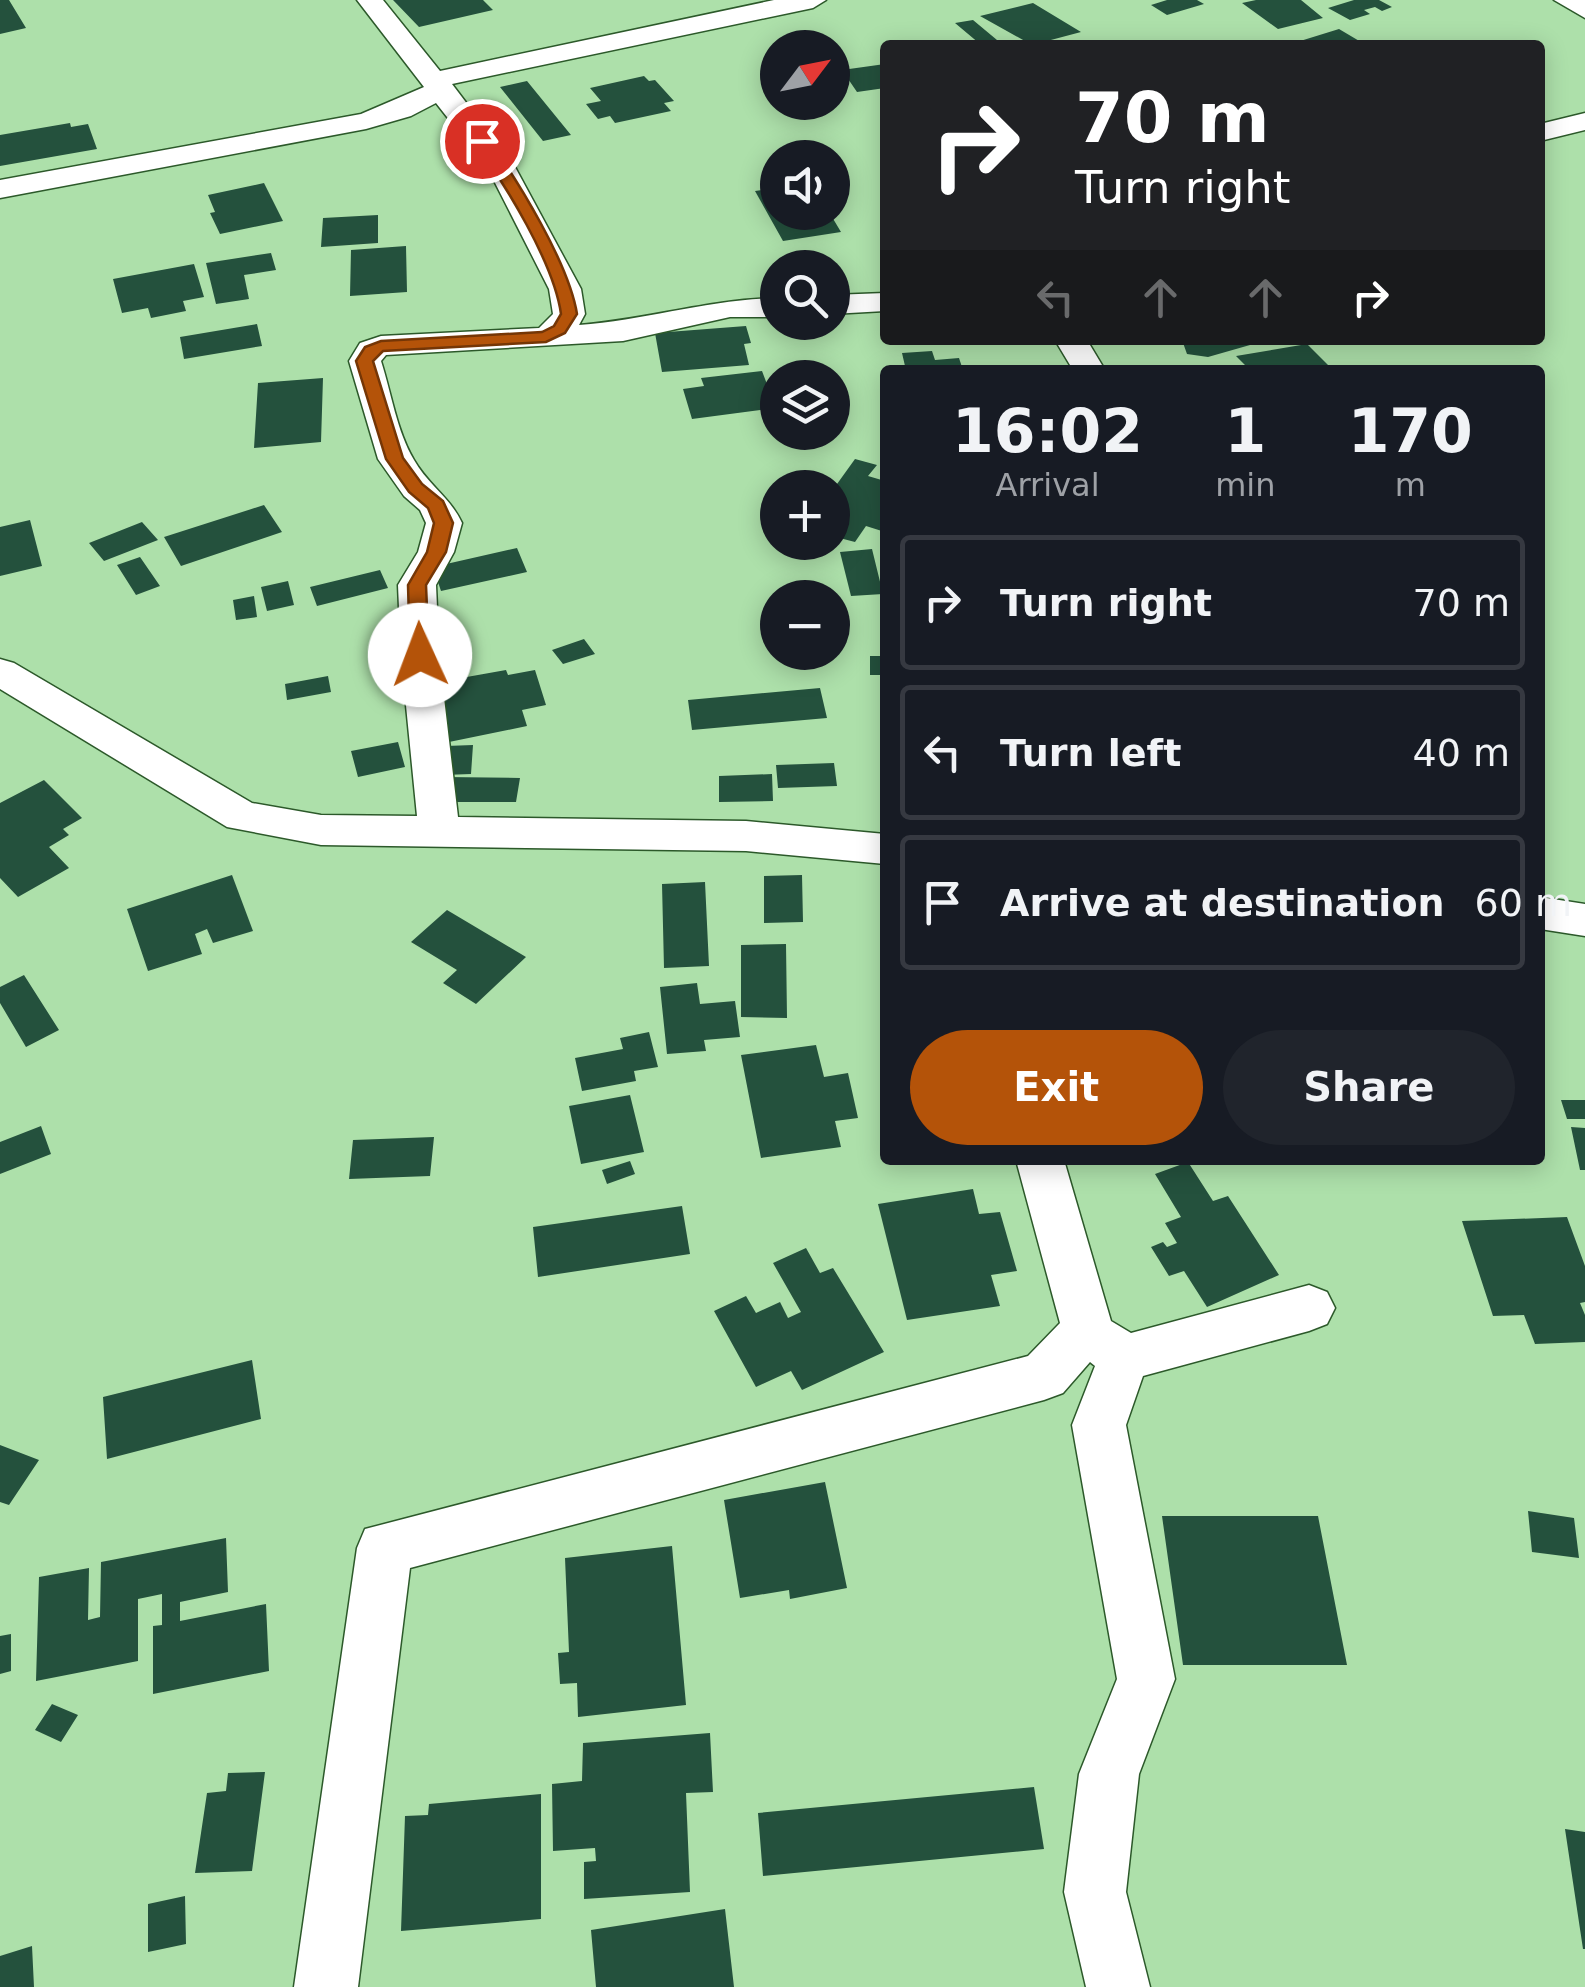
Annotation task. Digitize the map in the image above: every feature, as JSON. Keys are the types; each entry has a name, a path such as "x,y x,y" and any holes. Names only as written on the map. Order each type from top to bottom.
{"street":[{"path":"370,0 501,167 566,290 569,314 560,329 546,337"},
{"path":"0,189 366,121 401,110 439,85 567,48 813,0"},
{"path":"1567,0 1585,10"},
{"path":"1545,132 1585,121"},
{"path":"556,271 643,326"},
{"path":"850,305 880,302"},
{"path":"439,832 420,655 417,585 436,552 444,523 436,505 416,488 395,459 364,361 371,350 381,346 624,331 730,308 760,307"},
{"path":"0,672 242,816 321,830 746,836 880,848"},
{"path":"1545,915 1585,920"},
{"path":"1042,1165 1106,1343 1099,1425 1146,1679 1109,1774 1095,1892 1118,1987"},
{"path":"326,1987 385,1548 1044,1376 1106,1343 1309,1308"},
{"path":"1044,1376 1099,1425"}],"building":[{"path":"0,0 9,0 26,28 0,34"},
{"path":"393,0 483,0 493,10 419,27"},
{"path":"1167,0 1197,0 1204,4 1167,15 1151,5"},
{"path":"1301,0 1323,18 1278,29 1242,3"},
{"path":"1354,0 1379,0 1392,7 1364,10 1370,14 1350,20 1328,8"},
{"path":"1033,3 1081,32 1051,40 1023,40 980,16"},
{"path":"973,20 997,40 975,40 955,23"},
{"path":"1339,29 1358,40 1303,40"},
{"path":"880,65 880,89 857,92 850,82 850,69"},
{"path":"644,76 655,80 674,101 664,103 671,111 615,123 610,116 598,119 586,104 601,101 590,88"},
{"path":"527,81 571,135 543,141 500,87"},
{"path":"70,123 71,127 88,124 97,149 0,166 0,135"},
{"path":"264,183 283,221 220,234 210,213 215,212 208,195"},
{"path":"378,215 378,243 321,247 323,218"},
{"path":"777,230 841,232 783,241"},
{"path":"406,246 407,292 350,296 351,250"},
{"path":"271,253 276,270 244,275 249,299 216,304 206,263"},
{"path":"194,264 204,297 183,301 186,311 151,318 148,308 122,313 113,279"},
{"path":"257,324 262,346 184,359 180,337"},
{"path":"746,326 751,343 744,344 749,365 662,372 655,333"},
{"path":"1184,345 1250,345 1208,357 1187,354"},
{"path":"1308,345 1328,365 1245,365 1236,356"},
{"path":"932,351 935,360 959,358 961,365 905,365 902,353"},
{"path":"760,371 760,410 692,419 683,389 704,386 701,378"},
{"path":"323,378 321,442 254,448 258,383"},
{"path":"855,459 877,465 868,476 880,480 880,530 866,526 855,542 850,541 847,470"},
{"path":"264,505 282,532 181,566 164,537"},
{"path":"30,520 42,566 0,576 0,527"},
{"path":"142,522 158,540 104,561 89,543"},
{"path":"517,548 527,572 441,591 433,567"},
{"path":"872,549 880,594 851,596 842,560 850,560 850,551"},
{"path":"140,557 160,586 136,595 117,565"},
{"path":"380,570 388,588 317,606 310,587"},
{"path":"288,581 294,605 267,611 261,587"},
{"path":"254,596 257,617 236,620 233,600"},
{"path":"584,639 595,654 563,664 552,650"},
{"path":"870,656 880,656 880,675 870,675"},
{"path":"506,670 508,675 535,670 546,705 522,710 527,726 449,742 433,683"},
{"path":"328,676 331,692 287,700 285,684"},
{"path":"820,688 827,718 692,730 688,700"},
{"path":"398,742 405,767 358,777 351,751"},
{"path":"473,745 471,774 444,775 446,746"},
{"path":"834,763 837,786 778,788 776,765"},
{"path":"772,774 773,801 719,802 719,776"},
{"path":"444,777 520,778 516,802 439,802"},
{"path":"44,780 82,818 63,829 69,835 49,847 69,868 18,897 0,878 0,803"},
{"path":"232,875 253,931 213,943 207,929 195,934 202,954 148,971 127,909"},
{"path":"802,875 803,922 764,923 764,876"},
{"path":"705,882 709,966 664,968 662,884"},
{"path":"447,910 526,957 476,1004 443,983 457,970 411,942"},
{"path":"786,944 787,1018 741,1017 741,945"},
{"path":"24,975 59,1030 26,1047 0,1003 0,987"},
{"path":"697,983 700,1004 735,1001 740,1037 704,1040 706,1051 667,1054 660,987"},
{"path":"649,1032 658,1067 634,1071 636,1081 582,1091 575,1058 623,1049 620,1038"},
{"path":"816,1045 824,1077 848,1073 858,1118 835,1121 841,1147 761,1158 741,1055"},
{"path":"630,1095 644,1152 581,1164 569,1106"},
{"path":"1561,1100 1585,1100 1585,1119 1567,1119"},
{"path":"41,1126 51,1154 0,1174 0,1142"},
{"path":"1571,1127 1585,1128 1585,1170 1580,1170"},
{"path":"434,1137 430,1176 349,1179 353,1140"},
{"path":"630,1161 635,1174 607,1184 602,1170"},
{"path":"1190,1165 1213,1201 1228,1196 1279,1275 1207,1307 1184,1271 1169,1276 1151,1247 1163,1242 1167,1247 1177,1243 1165,1223 1181,1217 1155,1174"},
{"path":"973,1189 979,1214 1000,1212 1017,1271 991,1275 1000,1306 907,1320 878,1204"},
{"path":"682,1206 690,1254 538,1277 533,1227"},
{"path":"1567,1217 1585,1266 1585,1302 1580,1303 1585,1315 1585,1342 1535,1344 1524,1315 1493,1316 1462,1221"},
{"path":"806,1248 820,1273 833,1268 884,1352 802,1390 791,1371 756,1387 714,1311 746,1296 756,1313 780,1302 788,1318 801,1312 773,1263"},
{"path":"252,1360 261,1419 107,1459 103,1397"},
{"path":"0,1445 39,1460 9,1505 0,1502"},
{"path":"825,1482 847,1588 790,1599 789,1590 740,1598 724,1500"},
{"path":"1528,1511 1574,1518 1579,1558 1532,1552"},
{"path":"1162,1516 1318,1516 1347,1665 1183,1665"},
{"path":"226,1538 228,1592 180,1602 180,1621 266,1604 269,1671 153,1694 153,1626 162,1625 162,1594 138,1599 138,1661 36,1681 39,1577 89,1568 88,1620 100,1617 101,1562"},
{"path":"672,1546 686,1705 578,1717 577,1683 560,1684 558,1653 569,1652 565,1558"},
{"path":"11,1634 11,1671 0,1674 0,1636"},
{"path":"52,1704 78,1715 61,1742 35,1730"},
{"path":"710,1733 713,1792 686,1793 690,1892 584,1899 584,1862 596,1861 595,1848 553,1851 552,1784 582,1781 583,1743"},
{"path":"265,1772 252,1871 195,1873 207,1793 226,1791 228,1773"},
{"path":"1034,1787 1044,1849 763,1876 758,1813"},
{"path":"541,1794 541,1919 401,1931 405,1816 428,1815 429,1804"},
{"path":"1565,1829 1585,1832 1585,1949 1583,1949"},
{"path":"185,1896 186,1944 148,1952 148,1904"},
{"path":"725,1909 734,1987 596,1987 591,1930"},
{"path":"32,1946 34,1987 0,1987 0,1956"}],"route":[{"path":"420,655 417,585 436,552 444,523 436,505 416,488 395,459 364,361 371,350 381,346 546,337 560,329 569,314 566,290 501,167 482,141"}]}
